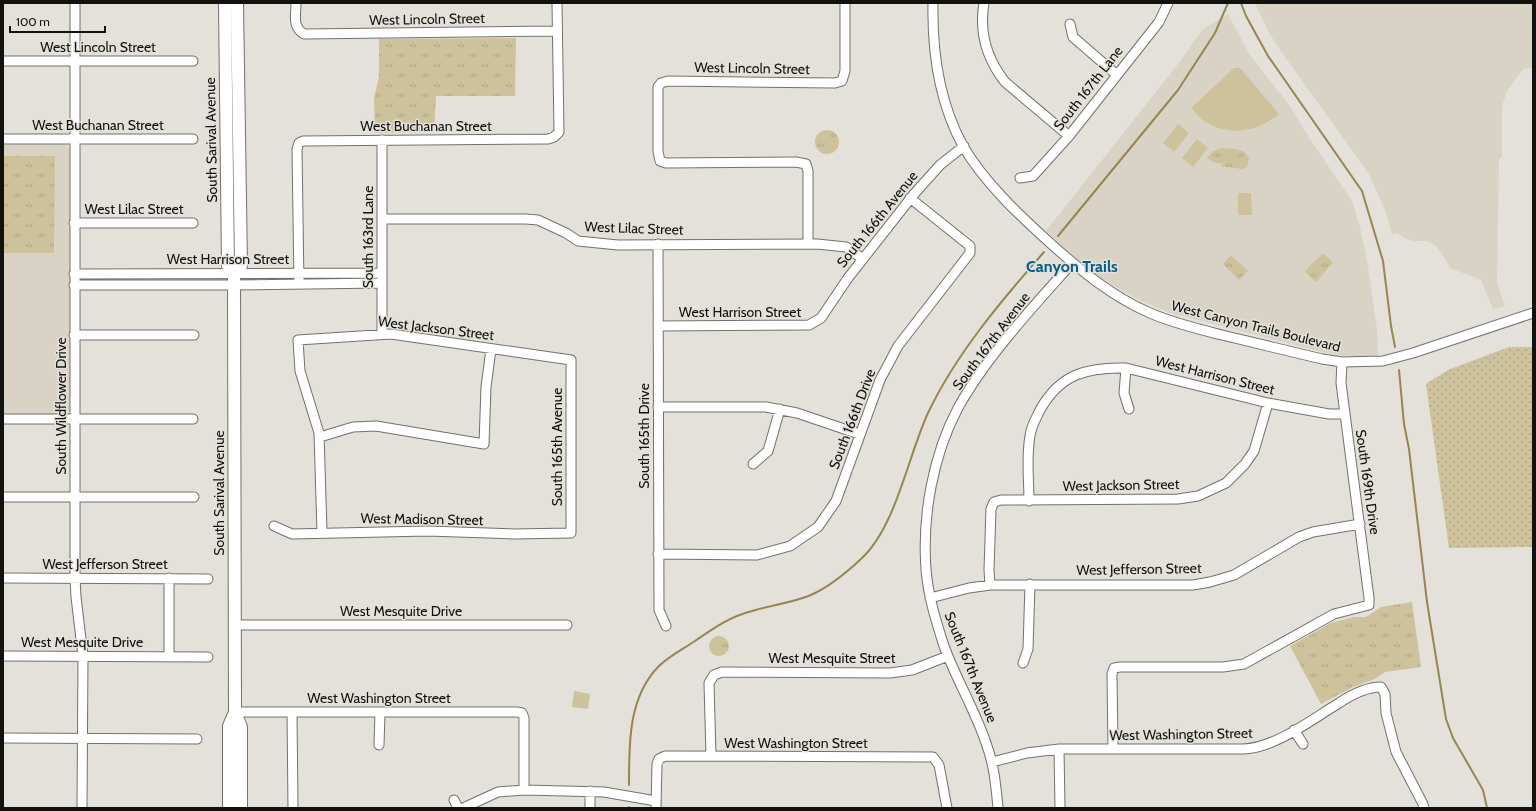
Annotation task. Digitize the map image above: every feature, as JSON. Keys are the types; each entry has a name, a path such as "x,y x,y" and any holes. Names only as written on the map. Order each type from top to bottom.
{"main road":[{"name":"South Sarival Avenue","path":"225,3 228,266 234,279 235,712 240,727 241,808"},
{"name":"South Sarival Avenue","path":"234,279 241,266 238,3"},
{"name":"South Sarival Avenue","path":"229,808 229,726 235,712"}],"street":[{"name":"South Wildflower Drive","path":"75,3 75,578 83,656 82,808"},
{"name":"West Lincoln Street","path":"296,3 296,27 298,31 304,34 557,31"},
{"path":"557,3 557,31"},
{"name":"West Lincoln Street","path":"808,244 808,172 806,164 796,162 666,163 660,161 658,151 658,88 662,83 668,81 842,81 845,71 845,3"},
{"name":"West Canyon Trails Boulevard","path":"933,3 933,43 940,81 951,116 964,146 1001,196 1072,264 1111,293 1150,313 1172,321 1322,359 1342,362 1372,362 1397,357 1533,313"},
{"path":"984,3 982,21 986,45 997,72 1004,82 1068,136"},
{"name":"South 167th Lane","path":"1020,178 1033,176 1068,136 1159,22 1168,3"},
{"path":"1070,24 1073,37 1117,75"},
{"name":"West Buchanan Street","path":"298,273 298,143 303,141 548,139 554,137 558,132 557,31"},
{"name":"West Lincoln Street","path":"3,61 193,61"},
{"name":"West Buchanan Street","path":"3,139 193,139"},
{"name":"South 163rd Lane","path":"382,140 382,334"},
{"name":"South 166th Avenue","path":"821,318 848,278 910,198 940,165 964,146"},
{"name":"South 166th Drive","path":"658,554 757,555 790,546 818,527 836,501 859,434 880,380 898,346 970,253 970,246 910,198"},
{"name":"West Lilac Street","path":"382,220 526,219 538,220 566,233 578,241 618,245 808,244 846,247 863,259"},
{"name":"West Lilac Street","path":"74,223 193,224"},
{"name":"South 165th Drive","path":"658,244 659,610 666,626"},
{"name":"South 167th Avenue","path":"998,808 992,762 986,742 948,656 930,598 926,571 925,547 928,502 939,457 958,410 970,389 1001,346 1072,264"},
{"name":"West Harrison Street","path":"74,285 234,279 298,273 382,273"},
{"path":"298,273 298,284"},
{"name":"West Harrison Street","path":"74,274 234,279 298,284 382,283"},
{"name":"West Harrison Street","path":"658,326 809,325 821,318"},
{"name":"West Jackson Street","path":"320,437 300,371 298,340 391,334 571,360"},
{"path":"74,335 194,335"},
{"path":"322,533 320,437 353,427 376,426 484,444 486,387 491,349"},
{"name":"South 165th Avenue","path":"571,360 571,533"},
{"name":"South 169th Drive","path":"1112,748 1112,674 1114,668 1223,667 1244,664 1334,614 1369,605 1360,524 1340,383 1342,362"},
{"name":"West Harrison Street","path":"1029,501 1029,448 1032,427 1052,392 1078,374 1103,368 1126,368 1268,403 1329,414 1345,414"},
{"path":"1126,368 1124,393 1129,409"},
{"name":"West Jackson Street","path":"990,585 991,509 994,502 1001,500 1178,500 1198,496 1226,483 1245,464 1254,451 1268,403"},
{"path":"658,408 766,407 797,413 859,434"},
{"path":"753,464 768,451 780,409"},
{"path":"3,419 194,419"},
{"path":"3,497 194,497"},
{"name":"West Jefferson Street","path":"930,598 969,588 990,585 1193,584 1210,582 1234,575 1299,537 1313,532 1360,524"},
{"name":"West Madison Street","path":"274,526 292,534 428,531 514,534 571,533"},
{"name":"West Jefferson Street","path":"3,578 208,579"},
{"path":"168,578 169,657"},
{"path":"1023,663 1028,649 1030,584"},
{"name":"West Mesquite Drive","path":"235,625 567,625"},
{"name":"West Mesquite Drive","path":"3,656 208,657"},
{"name":"West Mesquite Street","path":"712,756 709,683 714,675 722,672 890,673 912,670 948,656"},
{"name":"West Washington Street","path":"992,762 1026,753 1059,750 1112,748 1249,748 1272,742 1350,696 1373,687 1381,687 1385,694 1386,712 1396,752 1424,808"},
{"name":"West Washington Street","path":"235,712 522,713 524,718 524,790"},
{"path":"292,712 293,808"},
{"path":"379,745 380,712"},
{"path":"1294,730 1303,744"},
{"path":"3,738 197,739"},
{"path":"1059,750 1060,808"},
{"name":"West Washington Street","path":"656,804 657,764 659,760 665,756 933,757 939,765 948,808"},
{"path":"462,808 498,792 524,790 604,792 629,796 656,804"},
{"path":"590,791 590,808"}],"shaded area":[{"path":"1255,3 1533,3 1533,69 1523,69 1507,91 1502,106 1502,156 1499,159 1497,283 1505,306 1493,309 1481,280 1450,268 1436,246 1427,241 1414,241 1404,238 1397,233 1392,234 1386,212 1369,174 1282,53 1268,31"},
{"path":"1228,14 1249,54 1290,106 1306,133 1352,201 1360,227 1367,260 1377,329 1378,355 1362,357 1334,355 1168,312 1141,301 1090,271 1046,231 1178,64 1202,30"},
{"path":"64,144 68,146 70,152 70,410 64,414 3,414 3,145"}],"green space":[{"path":"516,38 515,96 436,96 434,132 375,133 374,98 379,77 379,39"},
{"path":"1234,68 1240,68 1279,114 1262,125 1233,131 1213,126 1199,117 1191,108"},
{"path":"1178,124 1189,133 1174,152 1163,143"},
{"path":"827,130 835,134 839,142 835,150 827,154 819,150 815,142 819,134"},
{"path":"1197,139 1208,148 1193,167 1182,158"},
{"path":"1222,148 1238,150 1245,153 1249,159 1247,167 1242,169 1223,167 1221,166 1223,164 1213,162 1207,158 1213,151"},
{"path":"3,156 55,156 54,253 3,253"},
{"path":"1238,193 1251,193 1252,215 1238,215"},
{"path":"1323,253 1333,262 1316,282 1305,271"},
{"path":"1231,255 1248,271 1239,280 1223,264"},
{"path":"1509,347 1533,347 1533,547 1449,548 1426,384 1448,370"},
{"path":"1412,602 1421,667 1385,672 1375,679 1353,687 1321,704 1290,646 1331,623 1354,617 1366,617 1381,607"},
{"path":"719,636 726,639 729,646 726,653 719,656 712,653 709,646 712,639"},
{"path":"574,691 590,694 588,709 572,707"}],"waterway":[{"path":"1058,236 1178,90 1215,33 1228,3"},
{"path":"1241,3 1246,16 1268,56 1362,191 1383,261 1395,347"},
{"path":"629,785 629,753 632,722 641,692 649,678 667,659 722,623 744,613 811,595 837,579 861,559 873,545 892,510 921,430 939,391 980,329 1044,252"},
{"path":"1399,370 1404,424 1409,449 1427,602 1446,719 1453,738 1483,790 1487,808"}],"district":[{"name":"Canyon Trails","path":"1072,266"}]}
